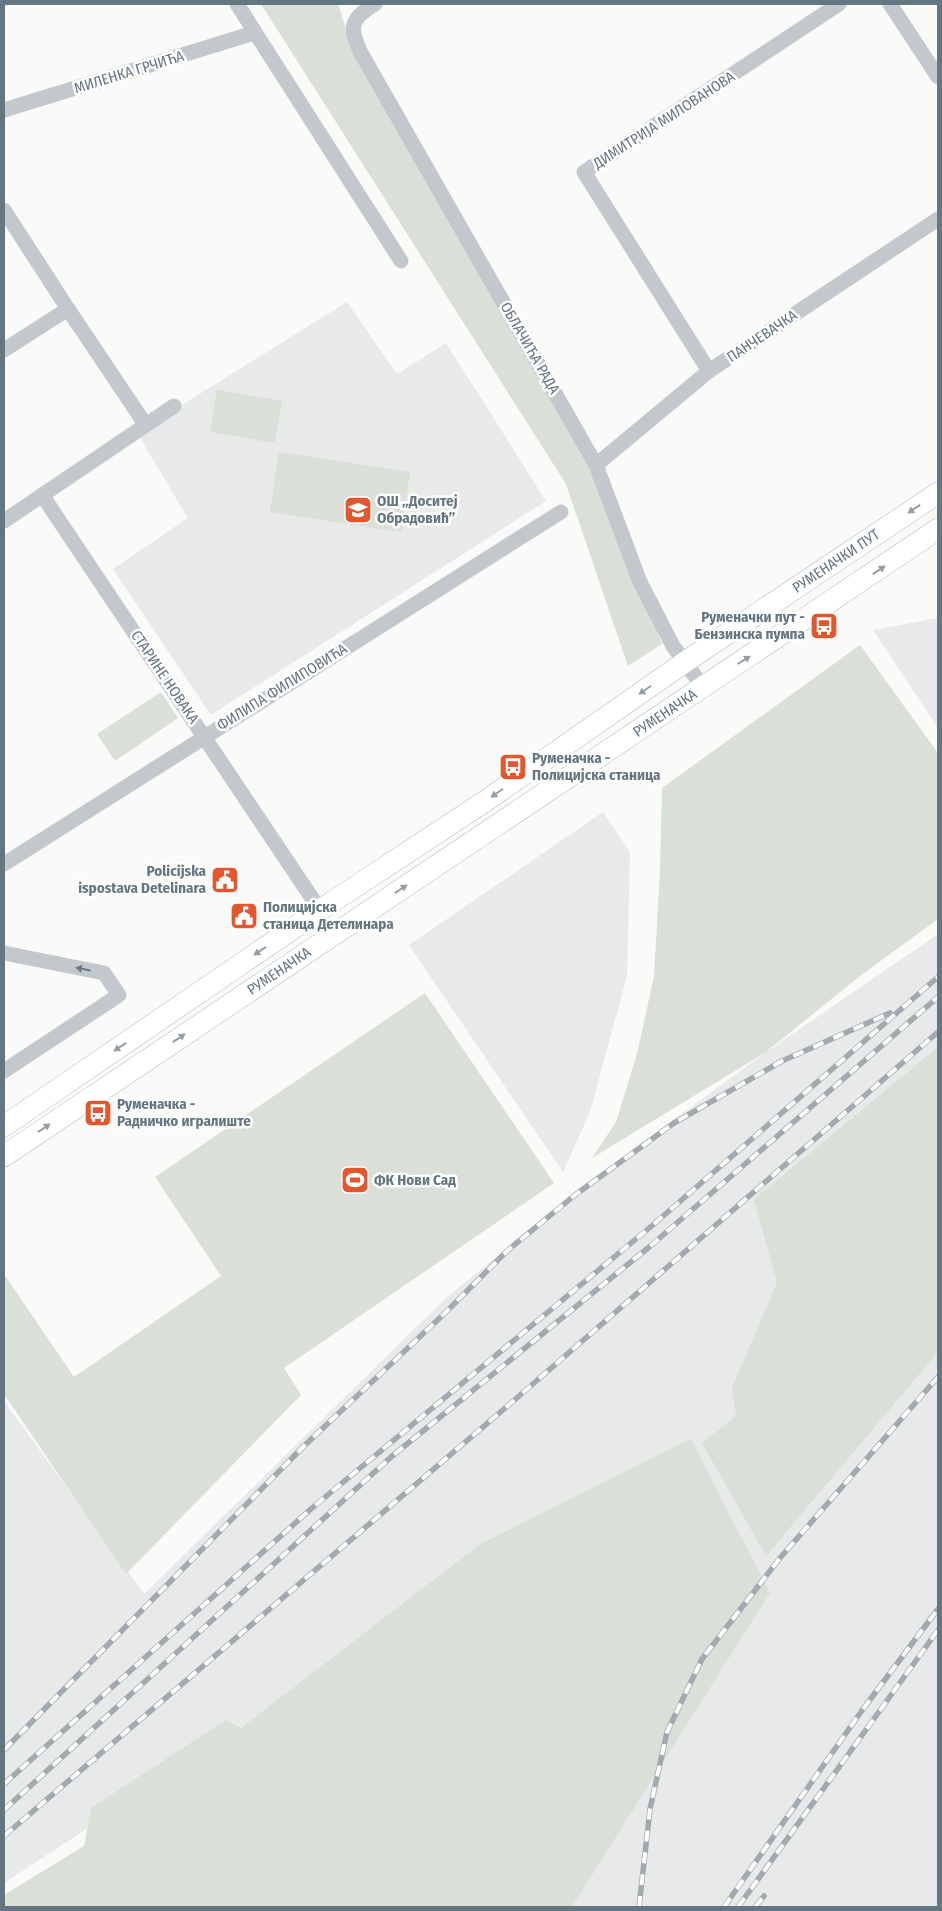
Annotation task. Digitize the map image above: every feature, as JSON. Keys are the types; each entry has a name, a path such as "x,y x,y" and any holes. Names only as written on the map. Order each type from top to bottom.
{"main road":[{"name":"РУМЕНАЧКИ ПУТ","path":"685,662 938,493"},
{"name":"РУМЕНАЧКИ ПУТ","path":"703,687 938,529"},
{"name":"РУМЕНАЧКА","path":"4,1126 320,910 490,798 685,662"},
{"name":"РУМЕНАЧКА","path":"4,1156 703,687"}],"street":[{"path":"237,4 401,261"},
{"name":"ОБЛАЧИЋА РАДА","path":"375,4 359,14 354,21 353,32 361,53 596,465 640,582 674,646 703,687"},
{"name":"ДИМИТРИЈА МИЛОВАНОВА","path":"709,371 584,172 839,4"},
{"path":"890,4 938,77"},
{"name":"МИЛЕНКА ГРЧИЋА","path":"4,110 254,33"},
{"path":"4,210 145,424"},
{"name":"ПАНЧЕВАЧКА","path":"596,465 709,371 938,219"},
{"path":"4,350 68,309"},
{"path":"4,521 174,406"},
{"name":"СТАРИНЕ НОВАКА","path":"42,495 320,910"},
{"name":"ФИЛИПА ФИЛИПОВИЋА","path":"4,864 561,512"},
{"path":"4,953 104,973 119,995 4,1071"}],"shaded area":[{"path":"261,4 338,4 347,32 596,465 662,644 628,666 566,484"},
{"name":"ОШ „Доситеј Обрадовић”","path":"347,302 397,374 446,343 546,501 211,715 113,569 188,518 137,433"},
{"path":"217,390 282,401 275,443 210,432"},
{"path":"279,452 410,472 401,532 270,512"},
{"path":"938,618 938,728 873,630"},
{"path":"860,645 938,753 938,919 860,976 766,1052 592,1158 616,1122 637,1054 654,976 660,872 662,788"},
{"path":"161,692 178,718 115,761 97,734"},
{"path":"603,812 630,852 627,976 590,1112 563,1172 409,945"},
{"path":"938,934 938,1907 572,1907 770,1593 241,1728 4,1883 4,1401 144,1594 447,1297 588,1183 766,1052"},
{"name":"ФК Нови Сад","path":"425,993 554,1183 284,1368 301,1395 126,1574 4,1394 4,1274 74,1377 221,1276 155,1177"},
{"path":"938,1047 938,1352 766,1556 702,1443 736,1416 732,1388 777,1283 754,1199"},
{"path":"691,1439 770,1593 572,1907 4,1907 4,1895 84,1846 91,1808 226,1720 241,1728 479,1545"}],"railway":[{"path":"4,1784 312,1508 654,1224 938,977"},
{"path":"4,1810 391,1457 648,1248 938,997"},
{"path":"4,1750 305,1445 444,1314 507,1251 575,1195 674,1123 782,1061 890,1013"},
{"path":"4,1836 511,1403 938,1032"},
{"path":"639,1907 650,1809 667,1732 702,1659 780,1558 938,1377"},
{"path":"724,1907 863,1709 938,1609"},
{"path":"738,1907 938,1630"},
{"path":"755,1907 764,1896"}],"place":[{"name":"ОШ „Доситеј Обрадовић”","path":"358,510"},
{"name":"Руменачки пут - Бензинска пумпа","path":"824,626"},
{"name":"Руменачка - Полицијска станица","path":"513,767"},
{"name":"Policijska ispostava Detelinara","path":"225,880"},
{"name":"Полицијска станица Детелинара","path":"244,916"},
{"name":"Руменачка - Радничко игралиште","path":"98,1113"},
{"name":"ФК Нови Сад","path":"355,1180"}]}
